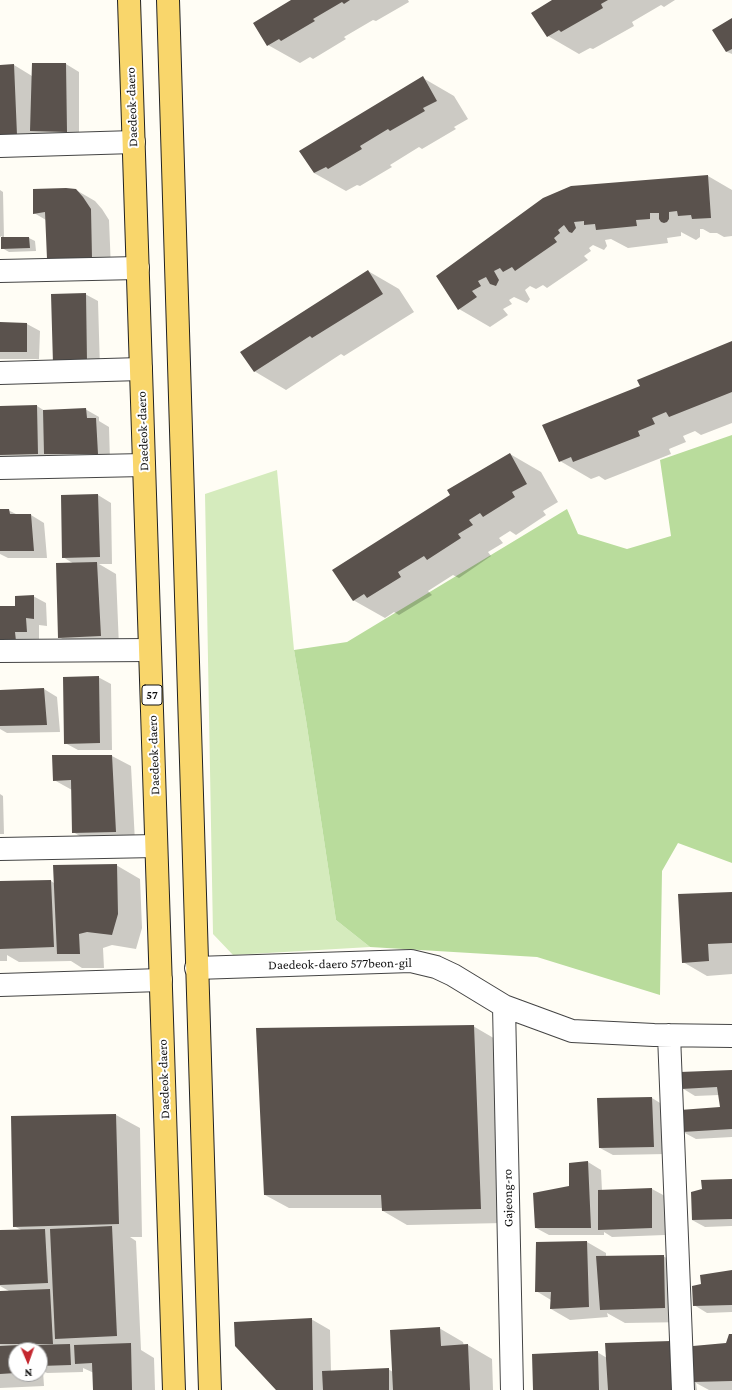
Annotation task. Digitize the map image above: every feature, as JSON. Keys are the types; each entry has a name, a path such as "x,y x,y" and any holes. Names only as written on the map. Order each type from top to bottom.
{"main road":[{"name":"Daedeok-daero","path":"129,0 174,1390"},
{"path":"168,0 196,968 210,1390"}],"street":[{"path":"0,146 134,142"},
{"path":"0,270 138,268"},
{"path":"0,373 141,369"},
{"path":"0,468 144,465"},
{"path":"0,652 150,650"},
{"path":"0,850 156,846"},
{"name":"Daedeok-daero 577beon-gil","path":"196,968 411,961 436,967 453,975 504,1006 572,1031 732,1036"},
{"path":"0,985 161,980"},
{"name":"Gajeong-ro","path":"504,1006 512,1390"},
{"path":"669,1035 683,1390"}],"green space":[{"path":"732,435 732,863 678,843 662,871 660,995 537,957 370,947 336,920 294,650 347,642 567,509 578,534 627,549 671,536 660,460"},
{"path":"277,470 294,650 336,920 370,947 233,955 213,934 205,494"}],"building":[{"path":"291,0 350,0 344,4 342,2 313,19 315,21 281,41 279,39 267,46 253,23"},
{"path":"552,0 608,0 601,4 603,8 561,32 559,30 547,37 531,13"},
{"path":"732,18 732,49 726,52 712,30"},
{"path":"32,63 66,63 67,132 30,131"},
{"path":"14,64 17,135 0,136 0,65"},
{"path":"423,76 437,101 423,108 425,111 390,131 388,129 360,146 362,149 328,169 326,167 314,173 299,151"},
{"path":"708,175 711,218 692,219 691,215 678,216 677,211 669,212 669,219 664,223 659,219 659,213 650,213 650,219 636,220 637,226 596,230 595,224 584,225 584,221 574,222 576,228 572,233 569,232 564,225 558,230 560,233 554,238 557,242 515,271 512,267 503,272 500,268 494,271 499,280 496,286 490,284 486,277 478,281 481,286 472,291 477,297 458,310 436,276 543,198 571,186"},
{"path":"33,189 76,189 91,209 92,258 47,259 45,212 33,214"},
{"path":"1,237 29,237 30,248 1,249"},
{"path":"368,270 383,294 312,338 310,336 254,372 240,352"},
{"path":"86,293 87,362 53,364 51,294"},
{"path":"0,322 27,323 27,352 0,352"},
{"path":"732,341 732,392 669,417 666,412 652,418 655,424 638,431 640,436 573,462 571,457 559,462 542,425 640,386 637,380"},
{"path":"37,405 38,454 0,455 0,406"},
{"path":"86,408 87,418 96,418 98,454 44,454 43,410"},
{"path":"510,453 527,484 512,492 515,497 483,517 480,513 469,520 473,525 458,534 461,538 427,560 424,556 398,572 401,577 367,598 364,594 353,601 332,570 450,495 447,490"},
{"path":"98,494 100,557 62,558 61,495"},
{"path":"0,509 9,509 10,514 31,514 34,551 0,551"},
{"path":"97,562 101,636 58,638 56,563"},
{"path":"34,595 34,619 26,618 27,632 15,632 16,641 0,641 0,606 15,606 15,596"},
{"path":"99,676 100,743 64,744 63,677"},
{"path":"44,688 47,725 0,726 0,690"},
{"path":"52,755 112,755 116,832 72,833 71,780 53,781"},
{"path":"117,864 118,914 112,935 87,932 79,934 80,954 57,954 53,865"},
{"path":"51,880 54,947 0,949 0,881"},
{"path":"732,892 732,943 708,944 709,961 682,963 678,894"},
{"path":"474,1025 481,1209 382,1211 381,1195 264,1195 256,1028"},
{"path":"732,1070 732,1129 682,1132 680,1110 720,1107 717,1087 681,1089 680,1072"},
{"path":"652,1097 654,1147 599,1148 597,1098"},
{"path":"116,1114 119,1224 13,1227 11,1116"},
{"path":"588,1161 591,1228 535,1228 533,1193 569,1186 569,1163"},
{"path":"732,1179 732,1219 692,1220 691,1192 702,1189 701,1180"},
{"path":"652,1188 652,1228 598,1230 598,1190"},
{"path":"112,1226 117,1336 55,1339 50,1229"},
{"path":"45,1229 48,1283 0,1285 0,1230"},
{"path":"587,1241 589,1307 550,1309 551,1292 535,1292 536,1242"},
{"path":"664,1255 665,1308 600,1310 596,1256"},
{"path":"732,1270 732,1305 693,1306 692,1286 701,1284 700,1275"},
{"path":"50,1289 53,1344 48,1344 48,1342 8,1342 8,1344 0,1344 0,1291"},
{"path":"312,1318 313,1390 276,1390 235,1346 234,1322"},
{"path":"440,1327 441,1346 468,1344 470,1390 393,1390 390,1330"},
{"path":"729,1334 732,1334 732,1381 693,1382 693,1346 726,1343"},
{"path":"671,1341 673,1390 608,1390 605,1343"},
{"path":"131,1343 132,1390 93,1390 92,1363 75,1364 74,1345"},
{"path":"70,1344 71,1365 48,1366 48,1345"},
{"path":"0,1346 8,1346 8,1374 0,1374"},
{"path":"598,1351 599,1390 533,1390 532,1354"},
{"path":"389,1368 389,1390 323,1390 322,1371"}]}
